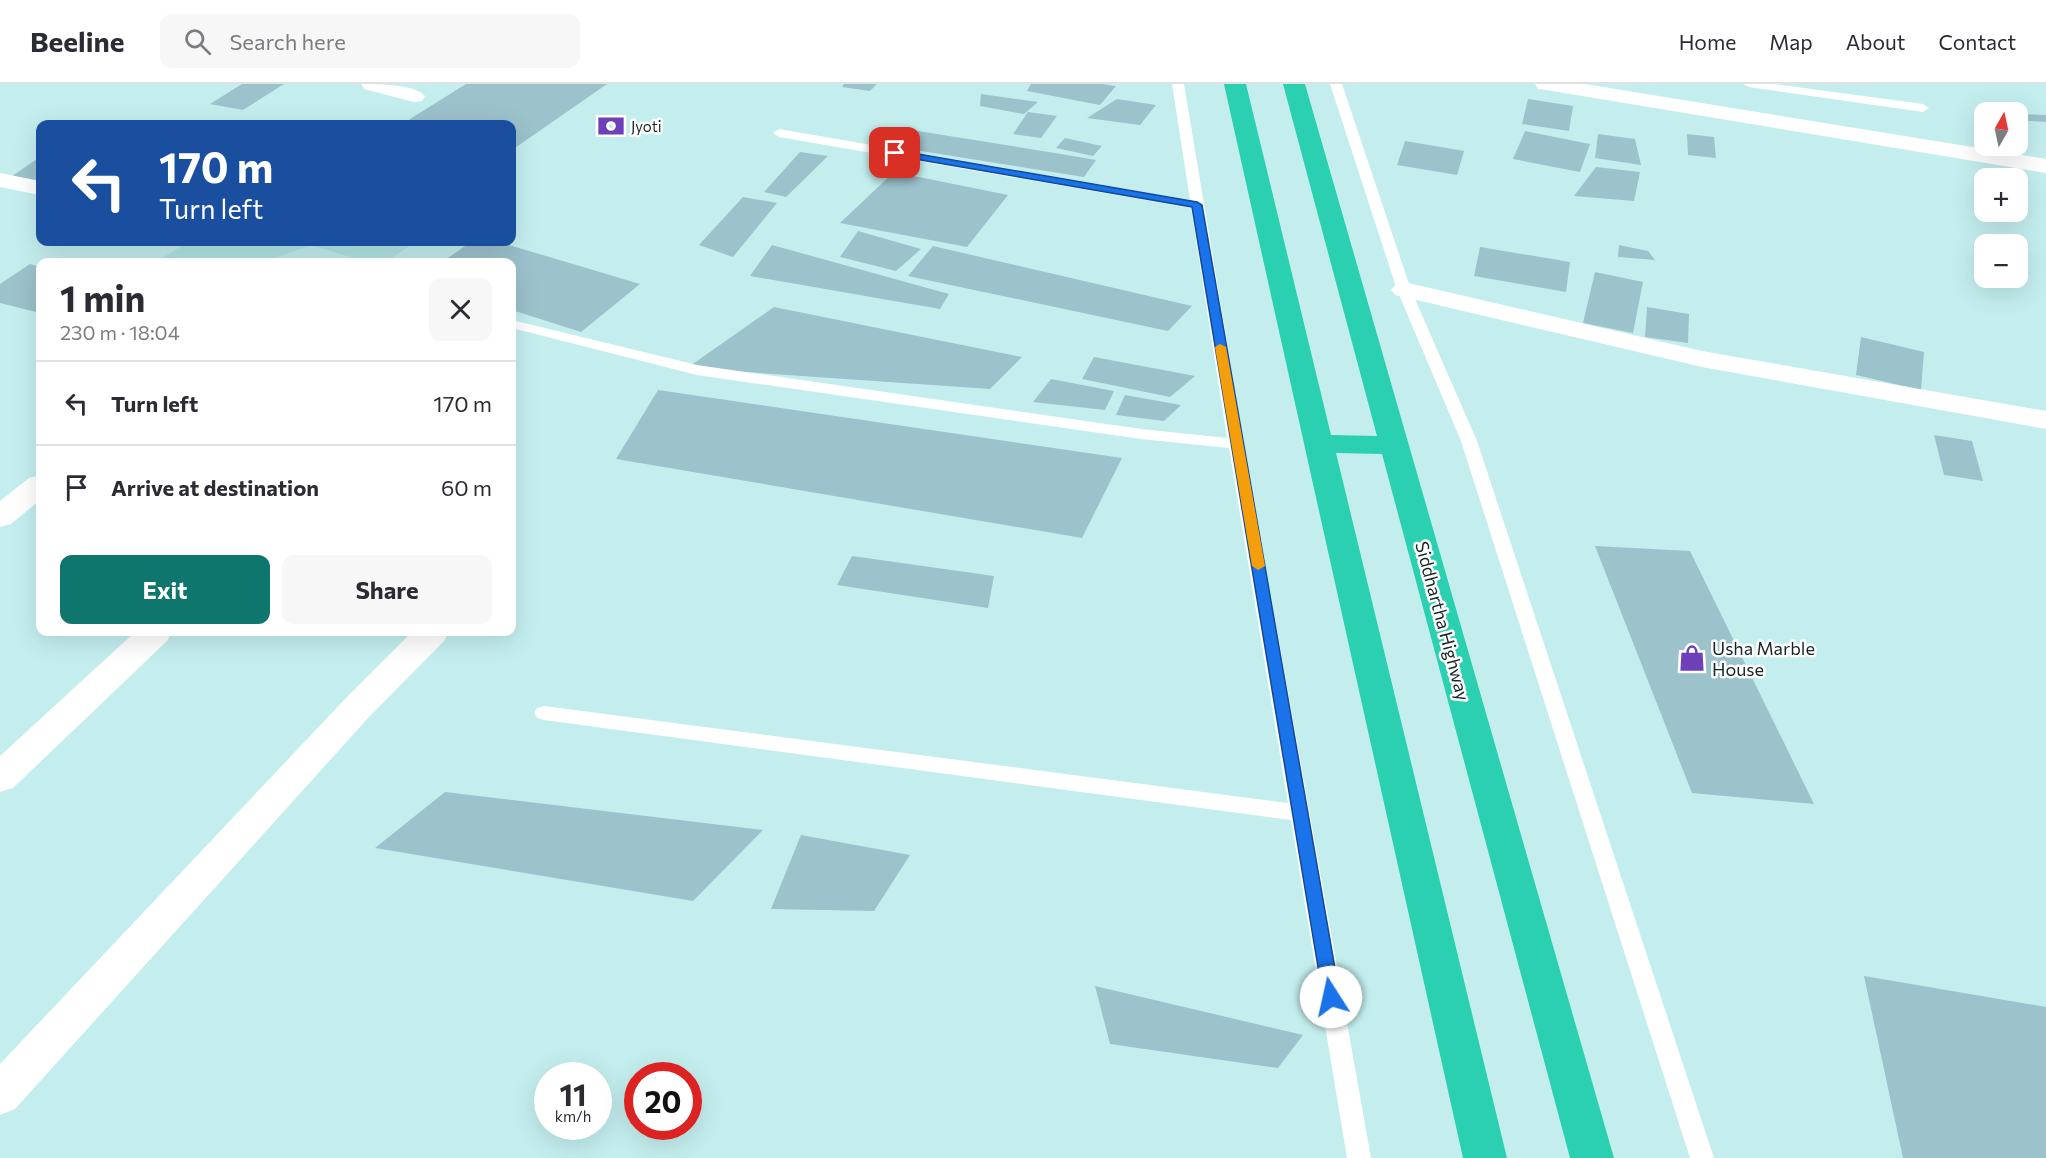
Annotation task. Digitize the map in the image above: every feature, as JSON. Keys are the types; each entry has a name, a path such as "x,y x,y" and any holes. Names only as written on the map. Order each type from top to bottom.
{"highway":[{"path":"1235,84 1485,1158"},
{"name":"Siddhartha Highway","path":"1294,84 1592,1158"},
{"path":"1319,444 1394,445"}],"street":[{"path":"372,84 414,96"},
{"path":"1546,84 2046,166"},
{"path":"0,180 36,187"},
{"path":"1404,290 1702,359 2046,420"},
{"path":"0,517 36,488"},
{"path":"0,778 150,636"},
{"path":"0,1095 357,708 428,636"}],"lane":[{"path":"1178,84 1236,444 1359,1158"},
{"path":"1336,84 1404,290 1469,441 1702,1158"},
{"path":"1749,84 1923,108"},
{"path":"779,133 1197,205"},
{"path":"516,325 697,370 1141,434 1236,444"},
{"path":"544,713 1300,813"}],"shaded area":[{"path":"182,246 308,246 276,258 162,258"},
{"path":"314,246 409,246 392,258 353,258"}],"building":[{"path":"242,84 284,84 243,110 210,104"},
{"path":"466,84 607,84 516,147 516,120 408,120"},
{"path":"844,84 877,84 870,91 842,87"},
{"path":"1031,84 1116,86 1100,105 1027,91"},
{"path":"981,94 1038,102 1024,114 980,106"},
{"path":"1117,99 1156,105 1140,125 1087,118"},
{"path":"1528,99 1573,106 1569,131 1522,124"},
{"path":"1028,112 1057,116 1041,138 1013,134"},
{"path":"2028,114 2046,115 2046,122 2028,121"},
{"path":"918,131 1096,160 1084,177 902,148"},
{"path":"1525,131 1590,144 1580,172 1513,159"},
{"path":"1598,134 1635,139 1641,165 1595,158"},
{"path":"1687,134 1714,137 1716,158 1688,155"},
{"path":"1065,138 1102,146 1093,156 1056,148"},
{"path":"1405,141 1464,151 1457,175 1397,165"},
{"path":"800,152 828,156 786,197 764,192"},
{"path":"36,160 36,181 12,176"},
{"path":"1596,167 1640,172 1634,201 1574,196"},
{"path":"894,172 1008,195 967,247 840,223"},
{"path":"743,197 777,203 733,257 699,245"},
{"path":"858,231 921,249 896,271 840,257"},
{"path":"772,245 949,294 940,309 750,276"},
{"path":"1619,245 1648,251 1655,260 1618,257"},
{"path":"465,246 512,246 640,284 581,332 516,311 516,258 448,258"},
{"path":"933,246 1192,306 1168,331 908,276"},
{"path":"1480,247 1570,262 1566,292 1474,276"},
{"path":"30,264 36,266 36,312 0,303 0,284"},
{"path":"1595,272 1643,282 1633,333 1583,323"},
{"path":"774,307 1022,357 990,389 687,368"},
{"path":"1647,307 1689,314 1688,343 1645,337"},
{"path":"1861,337 1924,352 1921,390 1856,375"},
{"path":"1094,357 1195,376 1170,397 1082,379"},
{"path":"1051,379 1114,391 1105,410 1033,402"},
{"path":"658,390 1122,458 1082,538 616,459"},
{"path":"1125,395 1181,405 1164,421 1116,415"},
{"path":"1934,435 1972,441 1983,481 1944,475"},
{"path":"1595,546 1690,551 1814,804 1692,793"},
{"path":"852,556 994,576 988,608 837,585"},
{"path":"445,792 763,830 693,901 375,848"},
{"path":"801,835 910,855 874,911 771,909"},
{"path":"1864,976 2046,1007 2046,1158 1903,1158"},
{"path":"1095,986 1303,1035 1278,1068 1110,1044"}],"slow traffic":[{"path":"1220,347 1258,566"}],"place":[{"name":"Jyoti","path":"611,126"},
{"name":"Usha Marble House","path":"1692,658"}],"route":[{"path":"895,153 1197,205 1331,997"}]}
